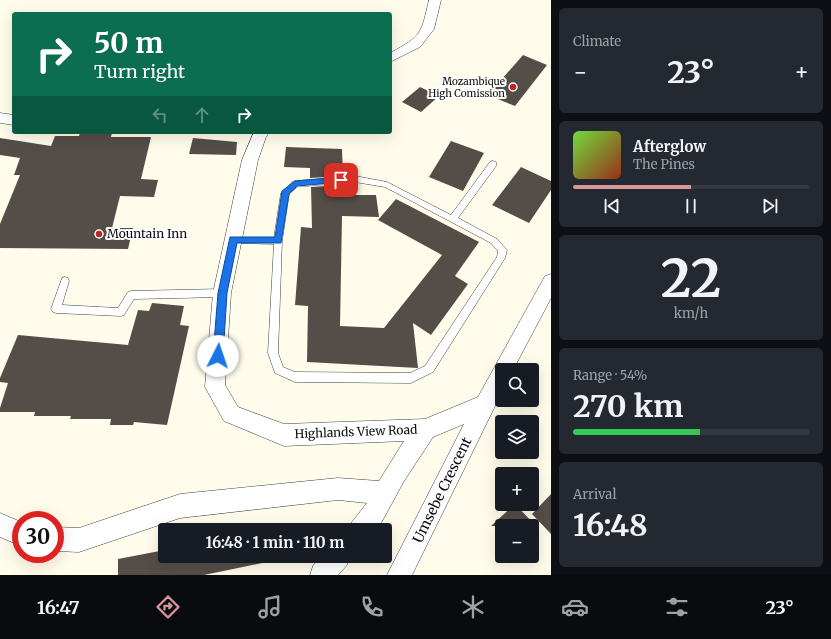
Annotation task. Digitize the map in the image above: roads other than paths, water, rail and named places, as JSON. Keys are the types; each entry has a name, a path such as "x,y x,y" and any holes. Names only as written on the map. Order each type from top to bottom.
{"street":[{"path":"392,57 416,44 428,29 435,0"},
{"path":"0,118 12,120"},
{"name":"Highlands View Road","path":"255,134 222,293 215,387 231,414 284,435 425,430 484,405"},
{"name":"Umsebe Crescent","path":"506,363 551,280"},
{"name":"Umsebe Crescent","path":"399,575 495,384"},
{"path":"366,523 372,517 396,473 425,430"},
{"path":"64,539 79,540 180,506 338,489 385,493"},
{"path":"0,525 12,530"},
{"path":"322,575 332,563"}],"lane":[{"path":"453,219 493,164"},
{"path":"355,178 387,185 494,241 503,250 501,258 439,352 429,370 411,378 295,377 279,370 273,353 278,240 285,193 295,184 355,178"},
{"path":"234,240 278,240"},
{"path":"65,281 56,309 121,312 131,295 222,293"}],"place":[{"name":"Mozambique High Comission","path":"513,87"},
{"name":"Mountain Inn","path":"99,234"}]}
